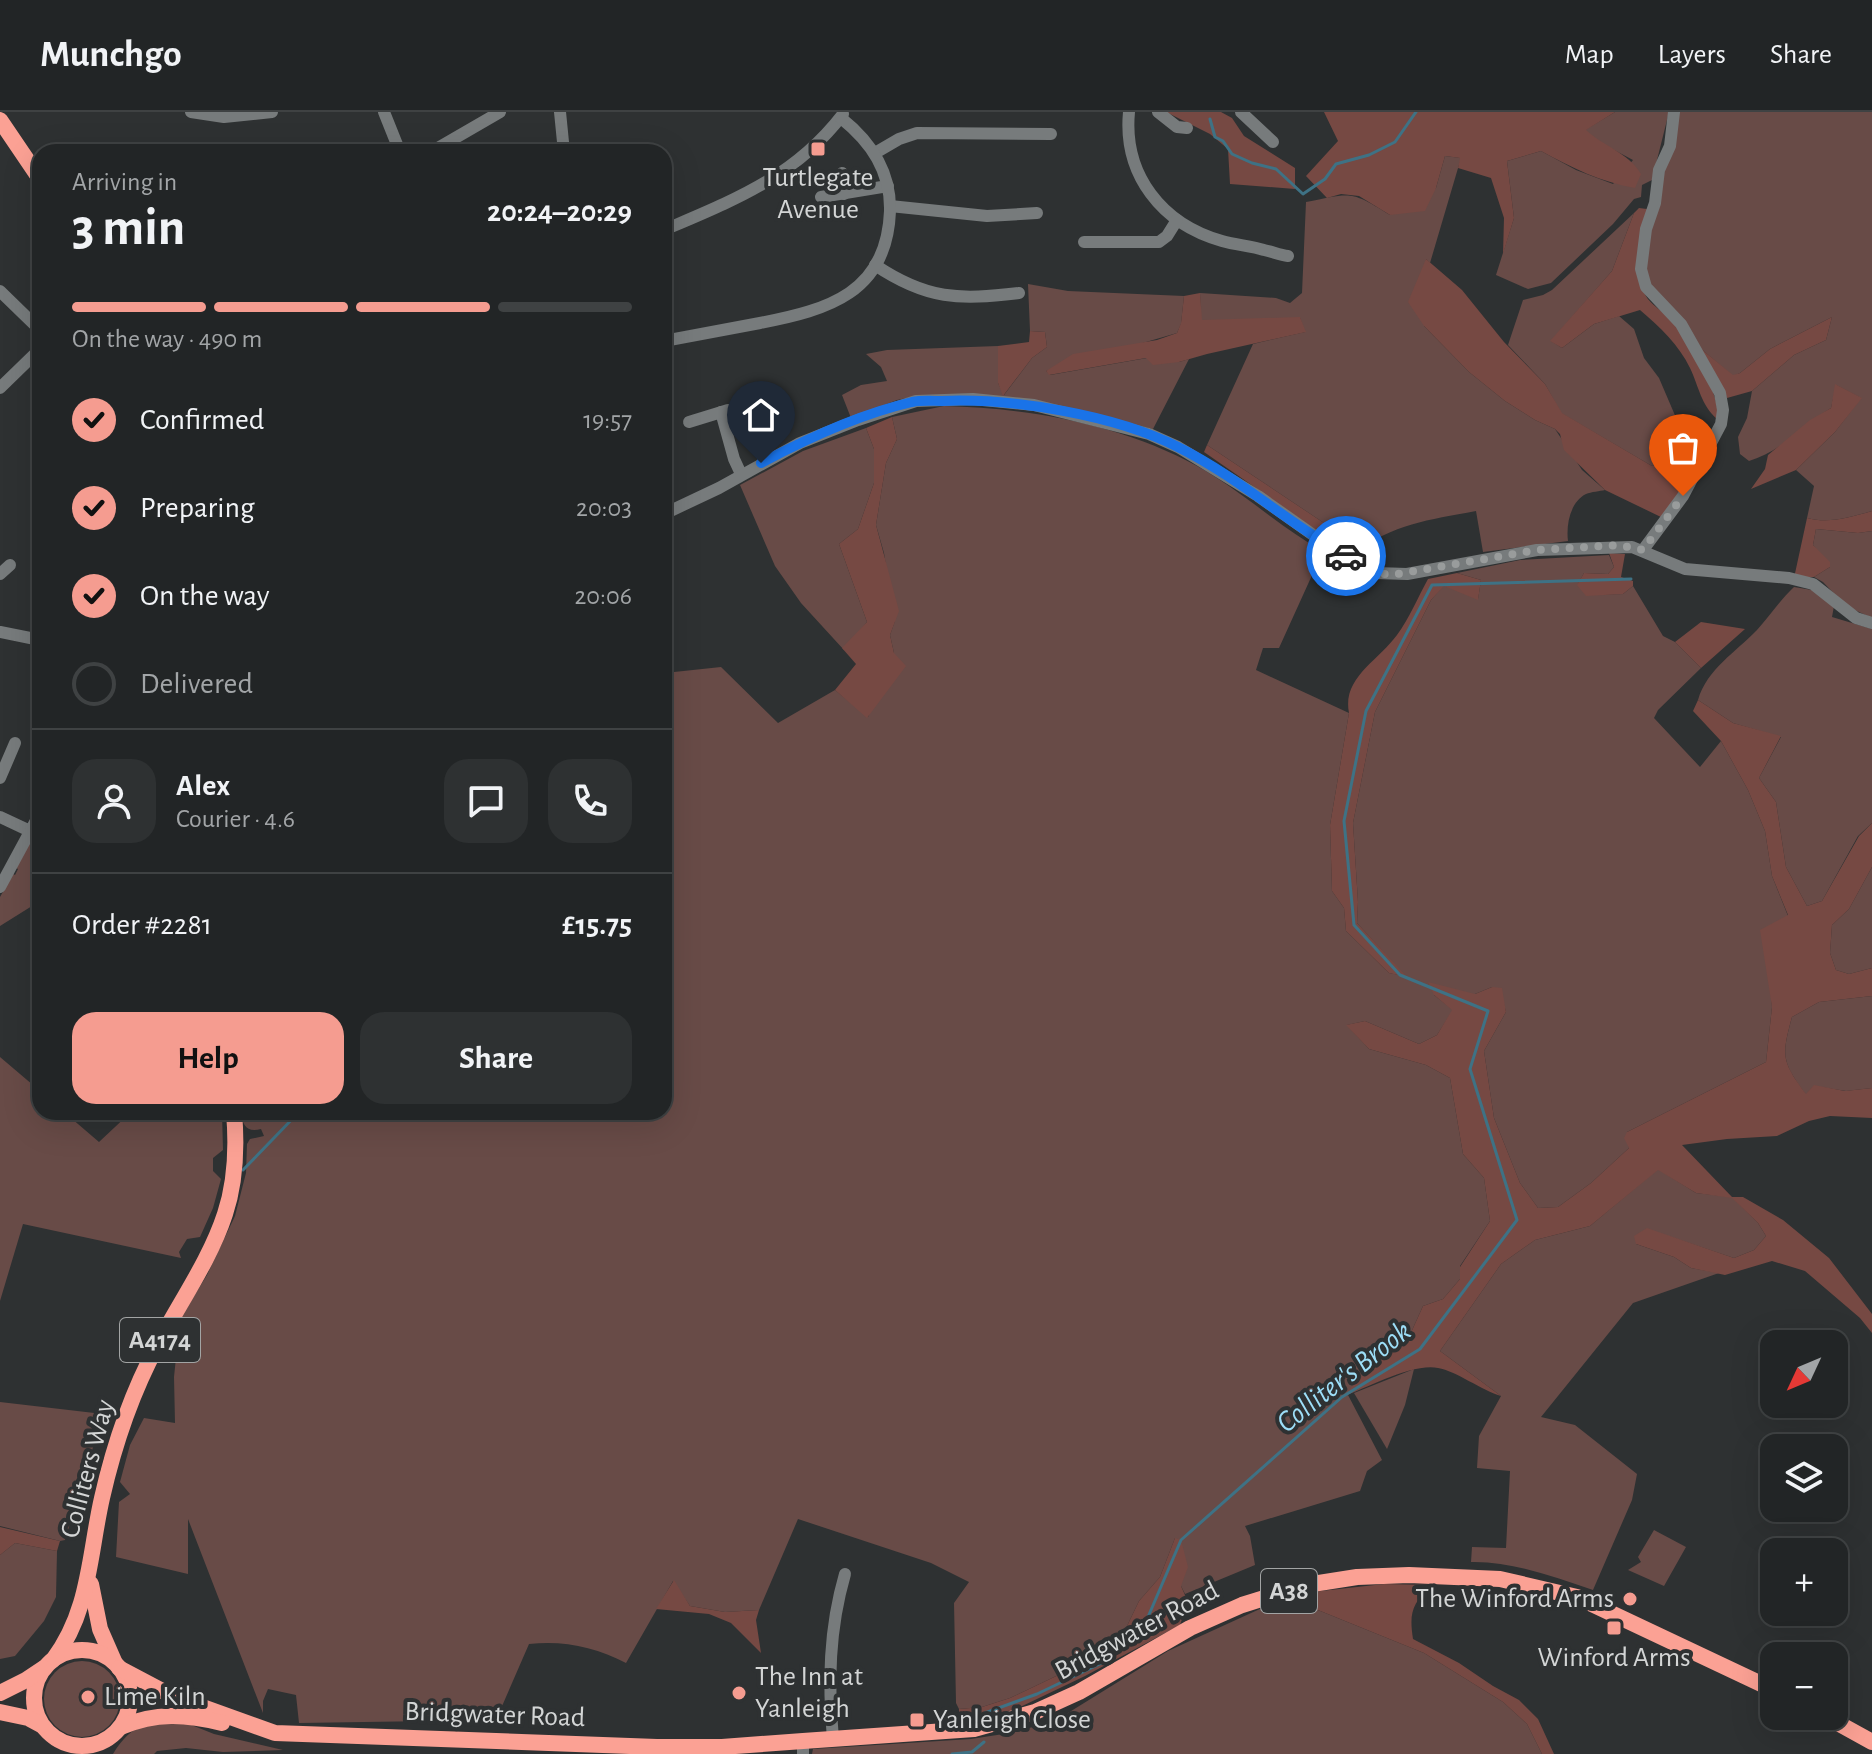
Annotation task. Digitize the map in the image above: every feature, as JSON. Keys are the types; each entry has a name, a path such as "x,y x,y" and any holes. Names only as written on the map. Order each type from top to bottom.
{"highway":[{"path":"0,120 32,167"},
{"name":"Colliters Way","path":"90,1574 102,1497 127,1414 146,1368 213,1243 226,1212 236,1166 234,1120"},
{"name":"A4174","path":"50,1663 75,1625 90,1574"},
{"name":"A4174","path":"90,1574 97,1618 117,1665"},
{"name":"Bridgwater Road","path":"120,1729 144,1718 165,1715 304,1735 657,1747 803,1748 833,1739 974,1729 1035,1712 1079,1692 1190,1628 1242,1605 1306,1585 1357,1577 1409,1575 1500,1579 1577,1597 1760,1683"},
{"path":"0,1693 71,1652 83,1650 99,1653 117,1665 125,1677 129,1697 128,1710 107,1754"},
{"path":"50,1663 34,1692 35,1707 63,1754"},
{"name":"Bridgwater Road","path":"117,1665 172,1696 263,1730"},
{"path":"0,1712 28,1718 68,1742 84,1745 103,1740 120,1729"},
{"path":"1848,1729 1872,1742"}],"street":[{"path":"191,112 224,117 272,112"},
{"path":"384,112 397,144"},
{"path":"444,144 500,112"},
{"path":"560,112 563,144"},
{"path":"1129,112 1134,160 1144,187 1156,203 1177,220 1220,241 1288,256"},
{"path":"1158,112 1173,125 1187,128"},
{"path":"1241,112 1273,142"},
{"path":"1643,550 1683,496 1721,424 1723,410 1720,393 1681,324 1646,287 1641,269 1646,229 1655,203 1659,170 1670,146 1674,112"},
{"path":"672,226 768,183 814,145 843,115 875,153 888,186 887,237 875,265 847,295 818,310 672,339"},
{"path":"875,153 917,133 1051,134"},
{"path":"842,173 844,194"},
{"path":"821,197 888,186"},
{"path":"890,206 924,208 1012,222 1037,213"},
{"path":"1084,242 1159,242 1177,220"},
{"path":"875,265 916,289 946,297 976,298 1019,293"},
{"path":"0,291 32,322"},
{"path":"0,388 32,357"},
{"path":"672,510 800,443 896,407 916,401 973,399 1034,405 1149,434 1204,462 1333,549 1376,573 1407,574 1537,550 1619,545 1643,550 1685,569 1789,578 1813,584 1856,618 1872,623"},
{"path":"689,422 724,411 734,459 741,474"},
{"path":"0,574 10,565"},
{"path":"0,632 32,642"},
{"path":"0,778 15,743"},
{"path":"0,817 32,823"},
{"path":"0,887 32,831"},
{"path":"833,1739 829,1675 837,1603 845,1574"}],"shaded area":[{"path":"1166,112 1221,112 1232,118 1244,136 1295,168 1295,189 1230,184 1228,149 1210,134"},
{"path":"1324,112 1615,112 1586,130 1623,155 1641,174 1635,188 1587,174 1541,151 1507,161 1514,218 1503,254 1504,218 1491,178 1458,168 1460,158 1445,156 1436,188 1425,211 1390,215 1359,196 1341,194 1327,198 1306,176 1338,141"},
{"path":"1615,112 1669,112 1652,180 1642,185 1641,197 1634,199 1613,224 1551,283 1528,289 1496,275 1514,218 1507,161 1541,151 1576,170 1613,184 1633,160 1597,141 1585,130"},
{"path":"1677,112 1872,112 1872,511 1832,520 1807,518 1814,486 1796,470 1835,432 1861,398 1836,385 1831,408 1782,445 1749,461 1740,454 1738,437 1747,418 1752,391 1794,355 1826,340 1832,317 1770,349 1733,376 1700,348 1650,284 1646,270 1649,231"},
{"path":"1445,156 1461,158 1430,263 1426,259 1424,326 1469,372 1505,401 1555,429 1582,470 1605,490 1586,494 1576,502 1569,521 1568,541 1483,552 1476,511 1397,529 1353,553 1327,525 1207,445 1253,344 1305,332 1300,318 1201,321 1200,293 1276,298 1290,303 1302,293 1306,202 1350,196 1390,215 1436,188"},
{"path":"1639,208 1647,209 1644,292 1675,323 1696,355 1715,398 1717,419 1704,402 1680,352 1640,310 1594,324 1562,348 1550,341 1612,271 1634,213"},
{"path":"1634,213 1612,271 1551,341 1562,348 1594,324 1619,316 1634,329 1644,358 1659,378 1677,420 1669,440 1675,460 1652,466 1561,413 1545,384 1508,345 1523,300 1552,290"},
{"path":"1426,259 1462,290 1504,342 1545,384 1562,413 1652,466 1675,460 1688,472 1680,493 1663,518 1605,490 1564,450 1560,434 1555,429 1505,401 1469,372 1424,326 1408,302"},
{"path":"1028,284 1068,291 1184,296 1177,333 1046,371 1050,375 1147,358 1179,362 1189,359 1153,429 1120,421 917,396 897,400 851,418 842,395 861,385 887,381 881,367 866,354 887,350 998,346 998,383 1004,395 1032,358 1047,347 1045,332 1030,331"},
{"path":"1200,293 1202,320 1300,317 1306,332 1179,362 1153,365 1146,358 1049,375 1046,371 1073,354 1157,340 1177,333 1184,296"},
{"path":"1832,317 1826,340 1794,355 1752,391 1727,398 1700,348 1733,375 1770,349"},
{"path":"1030,331 1045,332 1047,347 1032,358 1003,396 998,383 998,346 1029,342"},
{"path":"1835,384 1862,398 1835,432 1796,470 1751,489 1765,469 1768,455 1810,420 1831,408"},
{"path":"944,406 976,407 1041,415 1106,429 1168,451 1197,466 1323,551 1279,648 1263,648 1256,670 1349,713 1330,825 1332,891 1344,908 1346,931 1389,973 1405,976 1357,923 1353,823 1375,712 1431,600 1444,585 1478,599 1481,580 1457,573 1520,560 1609,555 1614,567 1608,574 1584,573 1578,584 1586,595 1623,594 1633,586 1663,636 1675,642 1701,668 1658,710 1654,718 1700,767 1721,741 1748,790 1765,831 1772,876 1788,916 1770,980 1772,1007 1766,1062 1627,1132 1629,1148 1591,1183 1558,1207 1538,1208 1520,1183 1494,1118 1484,1051 1506,1012 1502,996 1492,987 1475,994 1434,995 1453,1010 1437,1035 1419,1044 1365,1021 1347,1025 1369,1049 1426,1065 1450,1078 1463,1154 1484,1178 1490,1221 1460,1266 1460,1279 1443,1299 1423,1306 1409,1337 1391,1347 1344,1396 1348,1395 1382,1460 1367,1471 1360,1491 1245,1526 1255,1565 1185,1594 1181,1586 1175,1538 1160,1577 1139,1601 1117,1647 1010,1698 982,1707 959,1709 956,1703 954,1603 969,1582 931,1563 798,1519 759,1610 725,1612 690,1606 673,1581 626,1663 579,1646 529,1644 496,1720 299,1723 296,1695 268,1689 263,1701 263,1713 188,1519 188,1574 116,1557 119,1502 130,1494 120,1482 130,1445 144,1418 175,1423 174,1377 180,1319 207,1275 235,1216 246,1173 247,1144 250,1139 264,1136 261,1129 252,1130 243,1120 672,1120 672,673 721,667 778,723 835,690 868,717 894,653 890,635 895,621 884,553 876,525 886,463 897,439 892,417"},
{"path":"892,417 897,439 886,463 876,525 899,611 890,635 894,653 906,666 867,718 835,690 856,664 842,648 867,622 839,544 858,529 874,483 874,449 866,428"},
{"path":"866,428 874,449 874,483 858,529 839,544 867,622 844,650 801,603 775,566 740,485 803,451"},
{"path":"1207,445 1327,525 1345,547 1339,546 1204,452"},
{"path":"1872,511 1872,531 1858,533 1816,529 1813,545 1830,562 1830,567 1814,577 1794,578 1807,518 1832,520"},
{"path":"1816,529 1858,533 1872,531 1872,618 1846,606 1814,577 1830,567 1813,545"},
{"path":"1609,553 1625,554 1621,577 1633,581 1633,586 1623,594 1586,596 1577,585 1584,573 1608,574 1614,567"},
{"path":"1457,573 1481,580 1478,600 1444,586 1431,600 1375,712 1353,823 1357,923 1407,977 1389,973 1346,931 1344,908 1332,891 1330,825 1349,713 1348,701 1356,680 1401,629 1428,579"},
{"path":"1794,587 1812,590 1834,606 1832,617 1872,629 1872,823 1858,836 1822,901 1807,906 1786,867 1776,802 1759,778 1781,737 1733,723 1698,700 1715,670 1757,630"},
{"path":"1701,622 1745,629 1701,668 1675,642"},
{"path":"1698,700 1733,723 1781,736 1759,778 1776,802 1786,867 1807,906 1822,901 1859,836 1872,823 1872,867 1849,909 1832,925 1830,953 1836,970 1849,974 1872,968 1872,996 1819,1002 1792,1017 1785,1050 1788,1066 1806,1094 1814,1085 1845,1091 1872,1088 1872,1118 1830,1116 1809,1121 1777,1136 1682,1145 1732,1197 1743,1197 1783,1220 1829,1258 1872,1314 1872,1333 1860,1318 1805,1271 1772,1261 1725,1275 1691,1268 1674,1257 1636,1244 1634,1236 1647,1228 1734,1258 1754,1250 1766,1236 1758,1223 1732,1198 1696,1193 1658,1170 1590,1226 1535,1240 1501,1264 1440,1351 1501,1396 1445,1370 1427,1367 1342,1397 1391,1346 1409,1337 1423,1306 1443,1299 1460,1279 1460,1267 1490,1221 1484,1178 1463,1154 1450,1078 1426,1065 1369,1049 1346,1025 1365,1021 1419,1044 1437,1035 1452,1010 1434,995 1428,982 1475,994 1492,987 1502,988 1506,1012 1484,1051 1494,1118 1520,1183 1538,1208 1558,1207 1591,1183 1629,1148 1624,1138 1627,1132 1766,1062 1772,1007 1760,930 1788,915 1772,876 1765,831 1748,790 1721,741 1693,711"},
{"path":"32,839 32,906 0,926 0,897 15,875"},
{"path":"1872,867 1872,968 1849,974 1836,970 1830,953 1832,925 1849,909"},
{"path":"1872,996 1872,1088 1846,1091 1814,1086 1806,1095 1786,1058 1786,1041 1792,1017 1819,1002"},
{"path":"0,1057 32,1084 32,1120 73,1120 99,1142 122,1120 222,1120 223,1150 213,1158 213,1171 221,1179 213,1208 200,1237 187,1239 179,1252 181,1258 23,1224 0,1301"},
{"path":"1658,1169 1696,1193 1732,1197 1758,1223 1766,1236 1754,1250 1734,1258 1647,1229 1636,1244 1674,1257 1691,1268 1719,1273 1633,1303 1541,1417 1575,1425 1637,1474 1632,1500 1593,1590 1517,1567 1471,1562 1472,1547 1506,1548 1510,1471 1477,1468 1479,1436 1501,1396 1440,1351 1501,1264 1535,1240 1590,1226"},
{"path":"1414,1369 1405,1405 1387,1449 1354,1393"},
{"path":"0,1402 103,1414 65,1540 0,1526"},
{"path":"0,1527 60,1541 57,1551 15,1543 0,1555"},
{"path":"1654,1530 1686,1547 1664,1586 1628,1570 1641,1562 1638,1557"},
{"path":"1175,1538 1181,1540 1188,1567 1181,1586 1188,1602 1180,1625 1014,1710 959,1719 959,1709 982,1707 1010,1698 1117,1647 1139,1601 1160,1577"},
{"path":"15,1543 57,1551 56,1597 44,1621 15,1656 0,1659 0,1555"},
{"path":"674,1580 690,1606 725,1612 759,1610 756,1620 761,1653 731,1623 709,1614 656,1609"},
{"path":"1384,1584 1431,1585 1413,1609 1413,1639 1519,1700 1538,1719 1554,1754 1542,1754 1527,1724 1503,1702 1424,1653 1308,1606 1262,1608 1312,1592"},
{"path":"1308,1606 1424,1653 1503,1702 1527,1724 1542,1754 812,1754 813,1749 971,1739 1055,1721 1168,1651 1262,1608"},
{"path":"82,1661 96,1664 109,1672 117,1685 120,1699 117,1713 109,1726 96,1734 82,1737 68,1734 55,1726 47,1713 44,1699 47,1685 55,1672 68,1664"},
{"path":"184,1722 214,1734 283,1750 223,1752 186,1748 154,1754 113,1754 128,1735 143,1726"}],"waterway":[{"path":"1210,119 1215,137 1223,141 1232,154 1276,169 1303,194 1325,179 1336,164 1369,155 1395,142 1416,112"},
{"name":"Colliter's Brook","path":"985,1713 1037,1694 1108,1660 1142,1631 1181,1540 1342,1397 1420,1349 1517,1220 1470,1069 1488,1011 1400,975 1354,925 1344,821 1366,711 1432,585 1631,579"},
{"path":"243,1170 291,1120"},
{"name":"Colliter's Brook","path":"952,1754 972,1752 984,1742"}],"way so far":[{"path":"1346,556 1376,573 1392,575 1537,550 1619,545 1643,550 1683,496"}],"place":[{"name":"Turtlegate Avenue","path":"818,149"},
{"name":"The Winford Arms","path":"1630,1599"},
{"name":"Winford Arms","path":"1614,1628"},
{"name":"The Inn at Yanleigh","path":"739,1693"},
{"name":"Lime Kiln","path":"88,1697"},
{"name":"Yanleigh Close","path":"917,1720"}],"route":[{"path":"761,463 800,443 916,401 973,399 1034,405 1149,434 1178,447 1258,496 1308,533 1346,556"}]}
